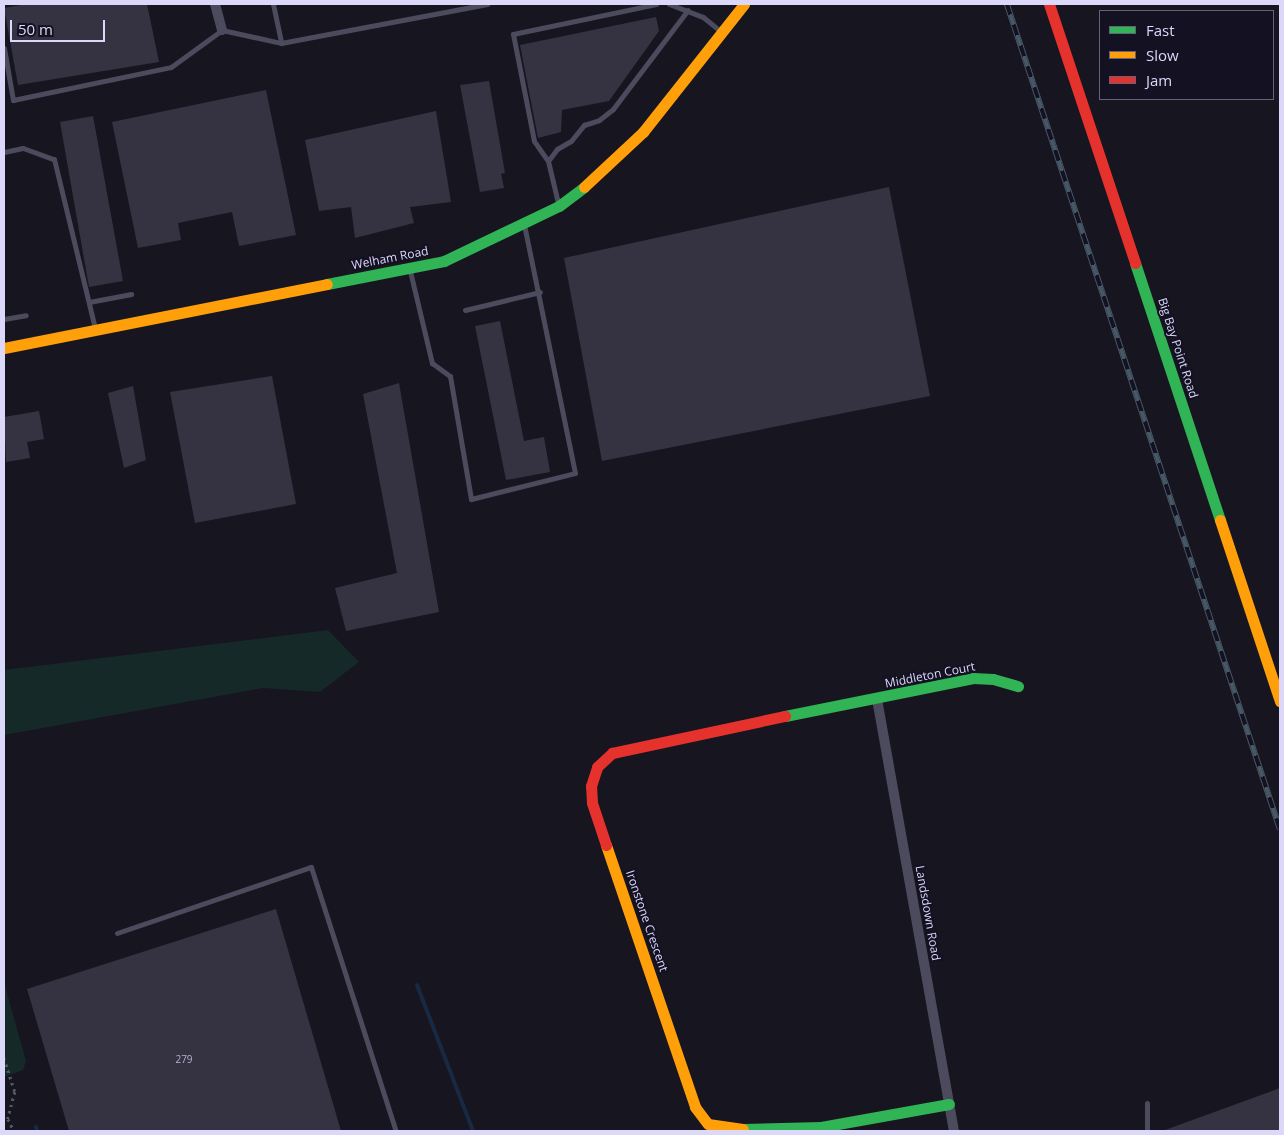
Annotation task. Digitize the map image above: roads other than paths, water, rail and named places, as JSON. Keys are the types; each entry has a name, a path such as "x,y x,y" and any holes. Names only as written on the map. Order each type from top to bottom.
{"street":[{"path":"215,4 222,30"},
{"name":"Welham Road","path":"4,347 410,270 444,261 524,224 559,206 643,132 744,4"},
{"name":"Big Bay Point Road","path":"1049,4 1280,701"},
{"name":"Middleton Court","path":"877,699 973,678 993,679 1018,686"},
{"name":"Ironstone Crescent","path":"877,699 612,753 597,766 592,786 592,803 695,1107 708,1124 729,1129 821,1127 949,1104"},
{"name":"Landsdown Road","path":"877,699 954,1131"}],"lane":[{"path":"272,4 281,43"},
{"path":"4,48 13,100 171,67 222,30 281,43 487,4"},
{"path":"559,206 548,161 534,141 513,34 656,4"},
{"path":"669,4 703,17 720,32"},
{"path":"548,161 557,149 571,141 584,125 599,120 613,109 688,10"},
{"path":"4,152 23,148 54,159 96,330"},
{"path":"410,270 432,363 450,376 471,499 575,473 540,292 524,224"},
{"path":"464,310 540,292"},
{"path":"89,302 131,294"},
{"path":"4,319 26,315"},
{"path":"118,933 312,867 396,1131"},
{"path":"1147,1103 1147,1131"}],"waterway":[{"path":"417,985 473,1131"},
{"path":"36,1127 37,1131"}],"railway":[{"path":"1007,4 1280,829"}]}
